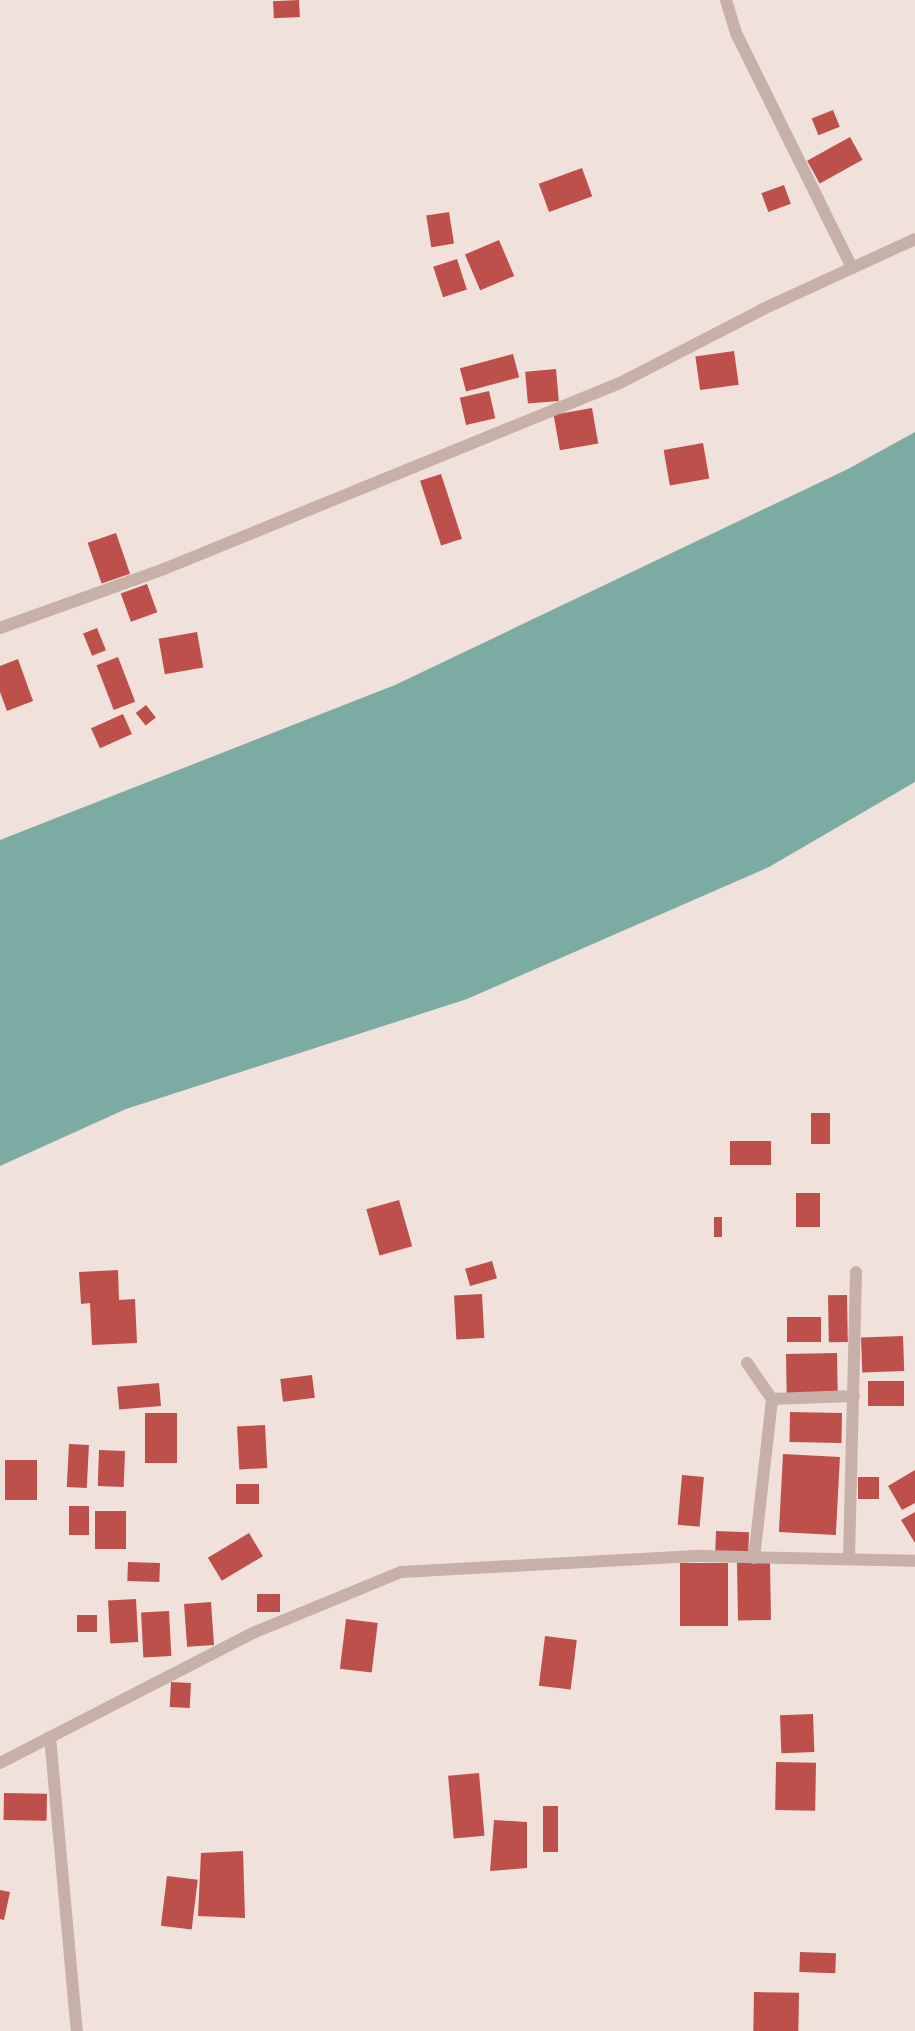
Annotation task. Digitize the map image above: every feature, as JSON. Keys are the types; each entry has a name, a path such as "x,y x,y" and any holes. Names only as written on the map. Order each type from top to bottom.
{"street":[{"path":"726,0 737,35 852,268"},
{"path":"0,628 164,568 618,384 763,309 915,239"},
{"path":"849,1559 856,1272"},
{"path":"747,1363 772,1399 754,1558"},
{"path":"772,1399 854,1396"},
{"path":"0,1763 253,1633 401,1572 701,1556 915,1561"},
{"path":"50,1737 77,2031"}],"water":[{"path":"915,432 915,782 769,867 467,999 126,1109 0,1166 0,840 395,685 848,469"}],"building":[{"path":"299,0 300,17 274,18 273,1"},
{"path":"833,110 840,127 818,135 812,119"},
{"path":"850,137 863,160 820,183 807,161"},
{"path":"582,168 592,196 549,212 539,184"},
{"path":"784,185 791,204 768,212 761,193"},
{"path":"449,212 454,244 431,247 426,216"},
{"path":"499,240 514,276 480,290 465,254"},
{"path":"457,259 467,289 443,297 433,267"},
{"path":"734,351 739,385 700,390 695,356"},
{"path":"513,354 519,377 466,391 460,368"},
{"path":"556,369 559,401 528,404 525,372"},
{"path":"489,391 495,418 466,425 460,398"},
{"path":"592,408 598,443 560,450 554,415"},
{"path":"703,443 709,478 670,485 664,450"},
{"path":"441,474 462,539 441,545 420,481"},
{"path":"116,533 130,574 102,583 88,543"},
{"path":"147,584 157,612 131,622 121,594"},
{"path":"97,628 106,650 92,656 83,634"},
{"path":"197,632 203,667 165,674 159,639"},
{"path":"118,657 135,702 114,710 97,665"},
{"path":"18,659 33,701 7,711 0,692 0,666"},
{"path":"146,705 156,718 146,726 136,713"},
{"path":"123,714 132,734 100,748 91,728"},
{"path":"811,1113 830,1113 830,1144 811,1144"},
{"path":"730,1141 771,1141 771,1165 730,1165"},
{"path":"796,1193 820,1193 820,1227 796,1227"},
{"path":"399,1200 412,1246 380,1256 366,1209"},
{"path":"714,1217 722,1217 722,1237 714,1237"},
{"path":"492,1261 497,1278 470,1286 465,1269"},
{"path":"118,1270 119,1300 135,1299 137,1343 92,1345 90,1303 81,1304 79,1272"},
{"path":"482,1294 484,1338 456,1339 454,1295"},
{"path":"828,1295 847,1295 848,1342 829,1342"},
{"path":"787,1317 821,1317 821,1342 787,1342"},
{"path":"903,1336 904,1371 862,1372 861,1337"},
{"path":"837,1353 838,1401 787,1402 786,1354"},
{"path":"312,1375 315,1398 283,1402 280,1379"},
{"path":"868,1381 904,1381 904,1406 868,1406"},
{"path":"159,1383 161,1406 119,1410 117,1387"},
{"path":"790,1412 842,1413 841,1443 789,1442"},
{"path":"145,1413 177,1413 177,1463 145,1463"},
{"path":"265,1425 267,1468 239,1469 237,1426"},
{"path":"69,1444 89,1445 87,1488 67,1487"},
{"path":"99,1450 125,1451 124,1487 98,1486"},
{"path":"783,1454 840,1457 836,1535 779,1532"},
{"path":"5,1460 37,1460 37,1500 5,1500"},
{"path":"915,1470 915,1503 902,1510 888,1486"},
{"path":"682,1475 704,1477 700,1527 678,1525"},
{"path":"858,1477 879,1477 879,1499 858,1499"},
{"path":"236,1484 259,1484 259,1504 236,1504"},
{"path":"69,1506 89,1506 89,1535 69,1535"},
{"path":"95,1511 126,1511 126,1549 95,1549"},
{"path":"915,1512 915,1543 901,1520"},
{"path":"716,1531 749,1532 748,1553 715,1552"},
{"path":"249,1533 263,1556 222,1581 208,1558"},
{"path":"128,1562 160,1563 159,1582 127,1581"},
{"path":"770,1562 771,1620 738,1621 737,1563"},
{"path":"680,1563 728,1563 728,1626 680,1626"},
{"path":"257,1594 280,1594 280,1612 257,1612"},
{"path":"136,1599 138,1642 110,1643 108,1600"},
{"path":"211,1602 214,1645 187,1647 184,1604"},
{"path":"169,1611 171,1656 143,1657 141,1612"},
{"path":"77,1615 97,1615 97,1632 77,1632"},
{"path":"346,1619 378,1623 372,1673 340,1669"},
{"path":"545,1636 577,1640 571,1690 539,1686"},
{"path":"171,1682 191,1683 190,1708 170,1707"},
{"path":"813,1714 814,1752 781,1753 780,1715"},
{"path":"776,1762 816,1763 815,1811 775,1810"},
{"path":"479,1773 484,1836 454,1838 448,1776"},
{"path":"4,1793 47,1794 47,1821 4,1820"},
{"path":"543,1806 558,1806 558,1852 543,1852"},
{"path":"494,1820 527,1822 527,1868 490,1871"},
{"path":"243,1851 245,1918 198,1916 201,1853"},
{"path":"167,1876 198,1880 192,1929 161,1926"},
{"path":"0,1890 10,1892 4,1920 0,1919"},
{"path":"800,1952 836,1953 835,1973 799,1972"},
{"path":"754,1992 799,1993 798,2031 753,2031"}]}
